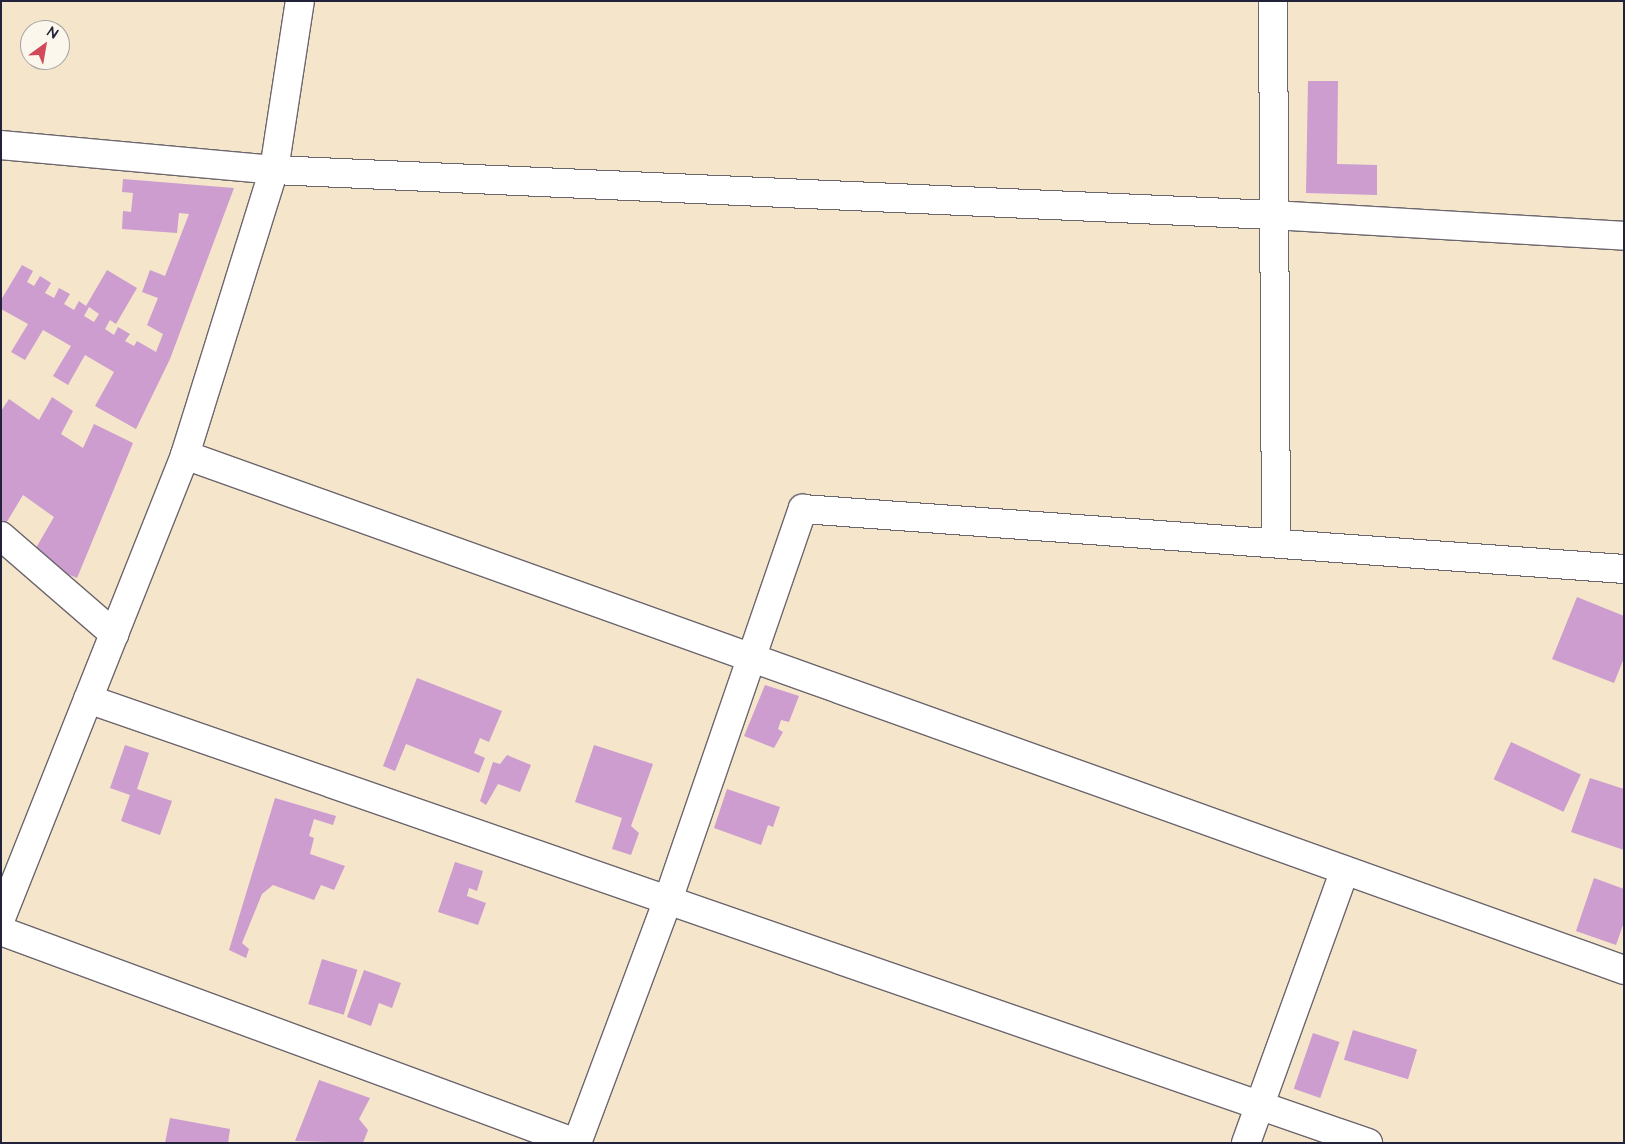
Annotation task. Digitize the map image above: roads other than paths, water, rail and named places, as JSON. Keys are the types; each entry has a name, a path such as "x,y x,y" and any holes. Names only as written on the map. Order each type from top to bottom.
{"street":[{"path":"1,918 185,455 274,170 300,1"},
{"path":"1273,1 1276,542"},
{"path":"1,145 274,170 1274,215 1624,236"},
{"path":"185,455 1624,970"},
{"path":"1,930 576,1143 668,900 803,509 1276,542 1624,570"},
{"path":"7,549 114,634"},
{"path":"88,699 1368,1143"},
{"path":"1246,1143 1345,870"}]}
